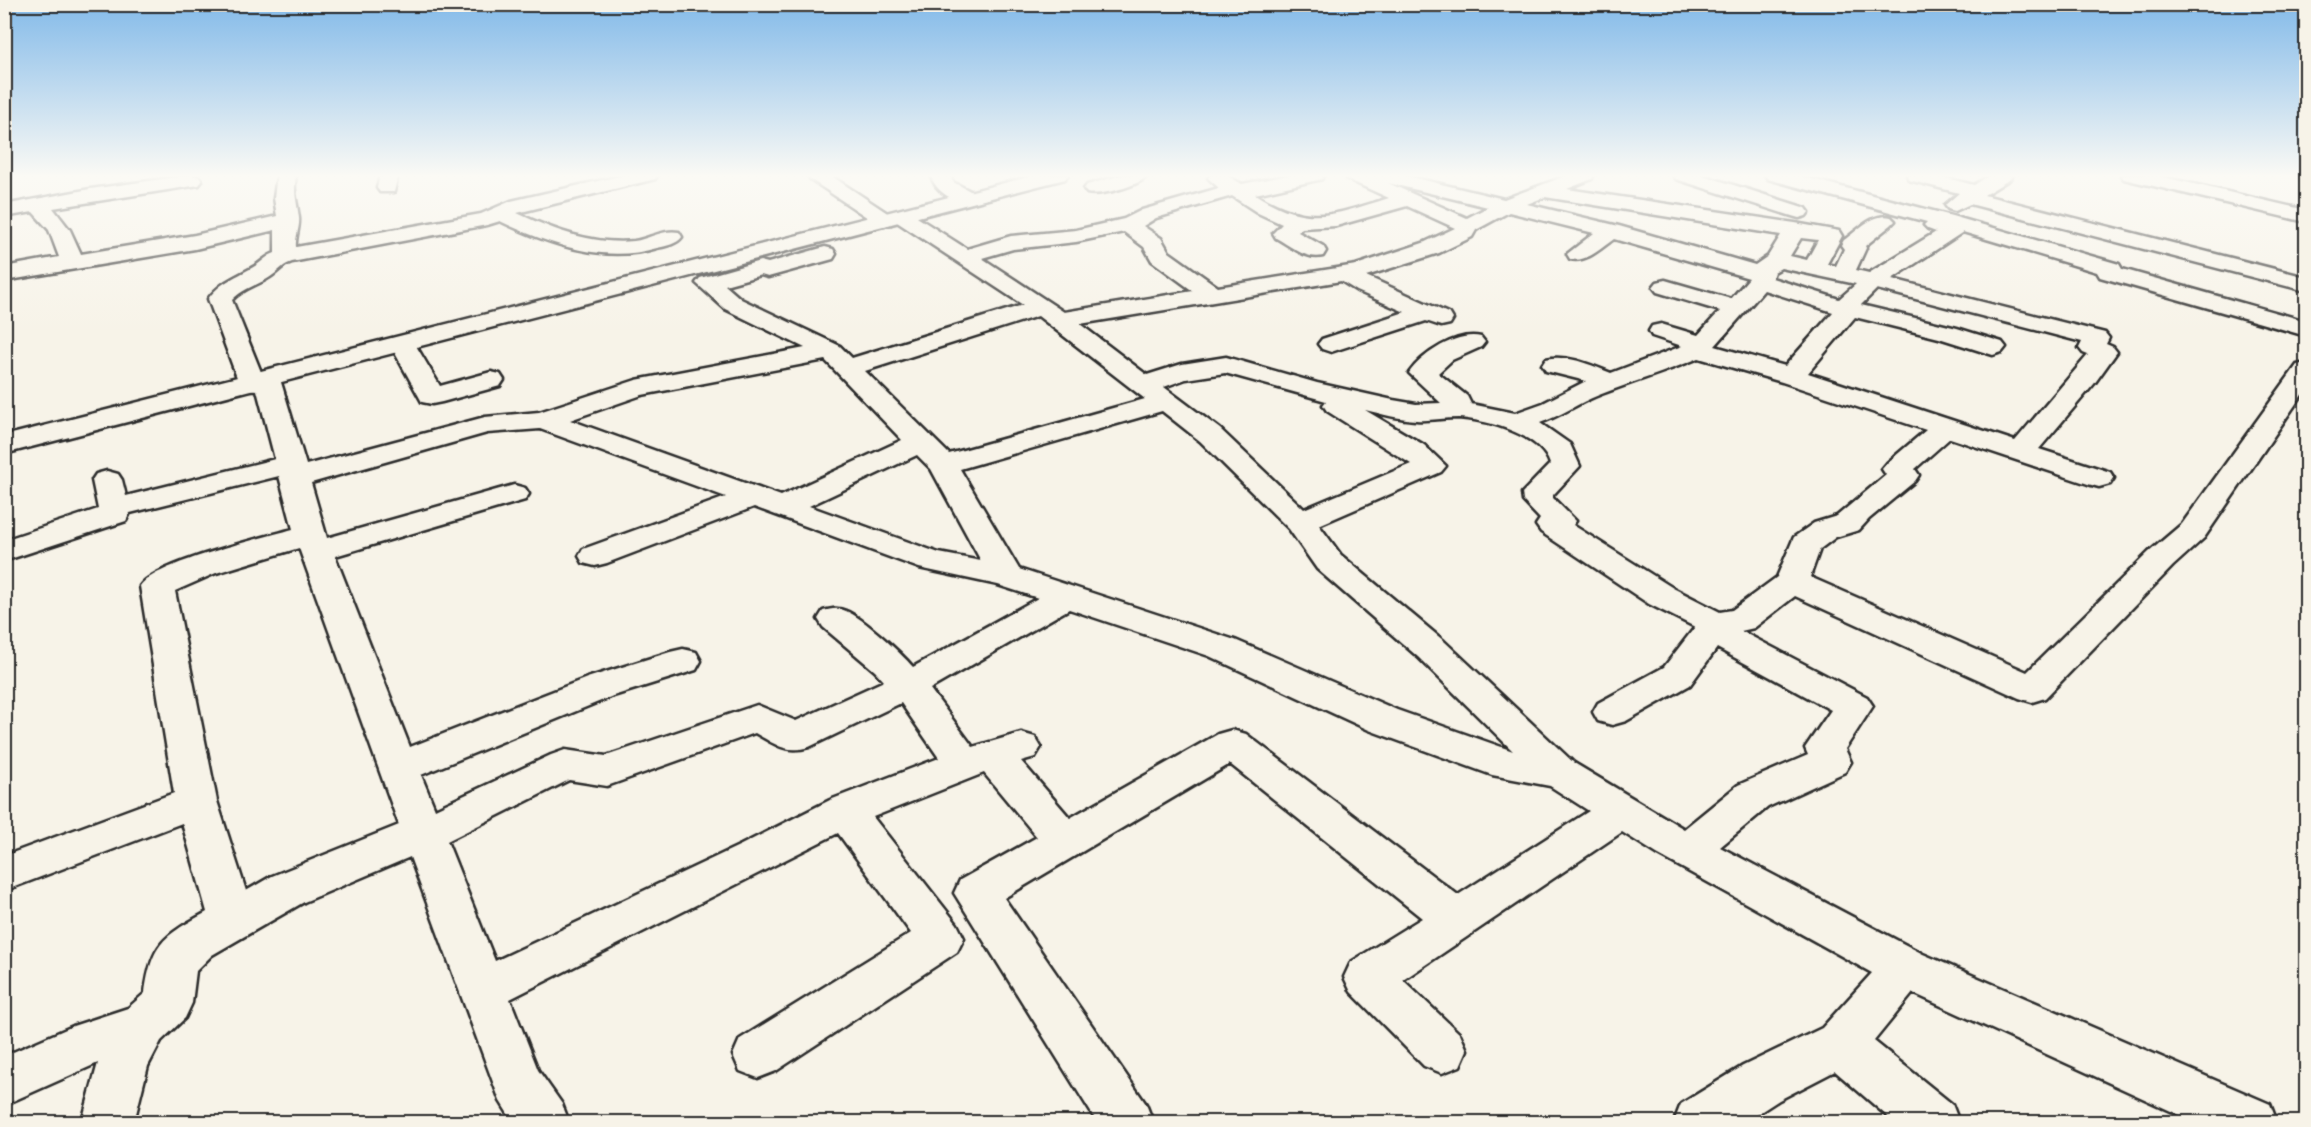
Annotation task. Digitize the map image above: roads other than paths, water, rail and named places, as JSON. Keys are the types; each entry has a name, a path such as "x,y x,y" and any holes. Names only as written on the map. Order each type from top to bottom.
{"street":[{"path":"57,228 68,243 71,261"},
{"path":"4,274 195,242 257,228"},
{"path":"286,256 285,237 287,228"},
{"path":"441,228 286,256 272,262 266,270 231,287 220,299 260,381 293,471 314,542 519,1084 543,1122"},
{"path":"470,228 481,240"},
{"path":"540,228 597,246 635,246 671,237"},
{"path":"4,445 403,344 718,271 772,248 854,228"},
{"path":"911,228 966,256 1051,314 1157,392 1210,435 1300,522 1329,562 1431,649 1560,773 1688,850 1906,968 2251,1122"},
{"path":"966,256 1011,243 1076,236 1115,228"},
{"path":"1133,228 1134,231 1153,243 1160,256 1211,293"},
{"path":"1290,228 1284,233 1315,251"},
{"path":"4,551 115,514 111,494 293,471 485,425 529,421 636,388 839,360 1051,314 1360,271 1431,248 1464,232 1467,228"},
{"path":"1597,228 1766,272 1849,309 1948,333 1993,348"},
{"path":"1517,423 1553,409 1587,390 1663,364 1699,347 1766,272 1792,228"},
{"path":"1814,228 1832,236 1814,268"},
{"path":"1843,275 1855,248 1852,245 1875,228"},
{"path":"1791,376 1849,309 1849,302 1884,274 1953,231 1943,228"},
{"path":"1970,228 2111,269 2108,272 2307,329"},
{"path":"2095,228 2307,285"},
{"path":"1601,260 1578,254 1611,231"},
{"path":"772,248 796,267"},
{"path":"825,254 796,267 718,271 708,283 733,304 839,360 943,465 1006,576"},
{"path":"1766,272 1814,268 1843,275 1884,274 2051,308"},
{"path":"1330,344 1434,316 1365,286 1344,273"},
{"path":"1884,274 2096,338 2092,348 2104,352 2085,378 2021,452"},
{"path":"1665,287 1736,308"},
{"path":"1661,331 1699,347 2099,478"},
{"path":"1459,410 1457,402 1422,373 1443,355 1472,342"},
{"path":"403,344 432,396 487,377 506,393 529,421 770,501 931,561 1006,576 1222,648 1383,720 1506,765 1560,773"},
{"path":"943,465 1157,392 1182,372 1226,365 1312,390 1416,412 1459,410 1517,423 1544,437 1560,450 1565,466 1537,493 1538,501 1560,520 1552,525 1661,596 1716,624 1728,639 1854,706 1825,748 1831,762 1753,796 1688,850"},
{"path":"1555,365 1581,370 1610,382"},
{"path":"1792,582 2032,689 2161,559 2193,531 2307,371"},
{"path":"1300,522 1431,466 1414,451 1312,390"},
{"path":"1612,712 1677,676 1716,624 1742,620 1792,582 1805,544 1825,530 1848,523 1858,512 1904,475 1897,469 1946,427"},
{"path":"595,556 770,501 920,442"},
{"path":"233,922 196,801 157,586 204,566 514,494"},
{"path":"108,1122 124,1061 144,1025 168,1003 173,963 196,941 288,889 424,833 565,765 607,771 757,718 795,737 908,685 1066,596"},
{"path":"835,619 888,662 908,685 993,756 1064,840"},
{"path":"399,768 600,687 683,661"},
{"path":"1127,1122 976,893 1232,744 1457,920"},
{"path":"483,989 845,812 993,756"},
{"path":"4,874 196,801"},
{"path":"1442,1050 1368,977 1622,811"},
{"path":"758,1055 941,938 845,812"},
{"path":"1700,1122 1761,1083 1840,1044 1906,968"},
{"path":"4,1081 91,1042 144,1025"},
{"path":"1840,1044 1933,1122"}]}
